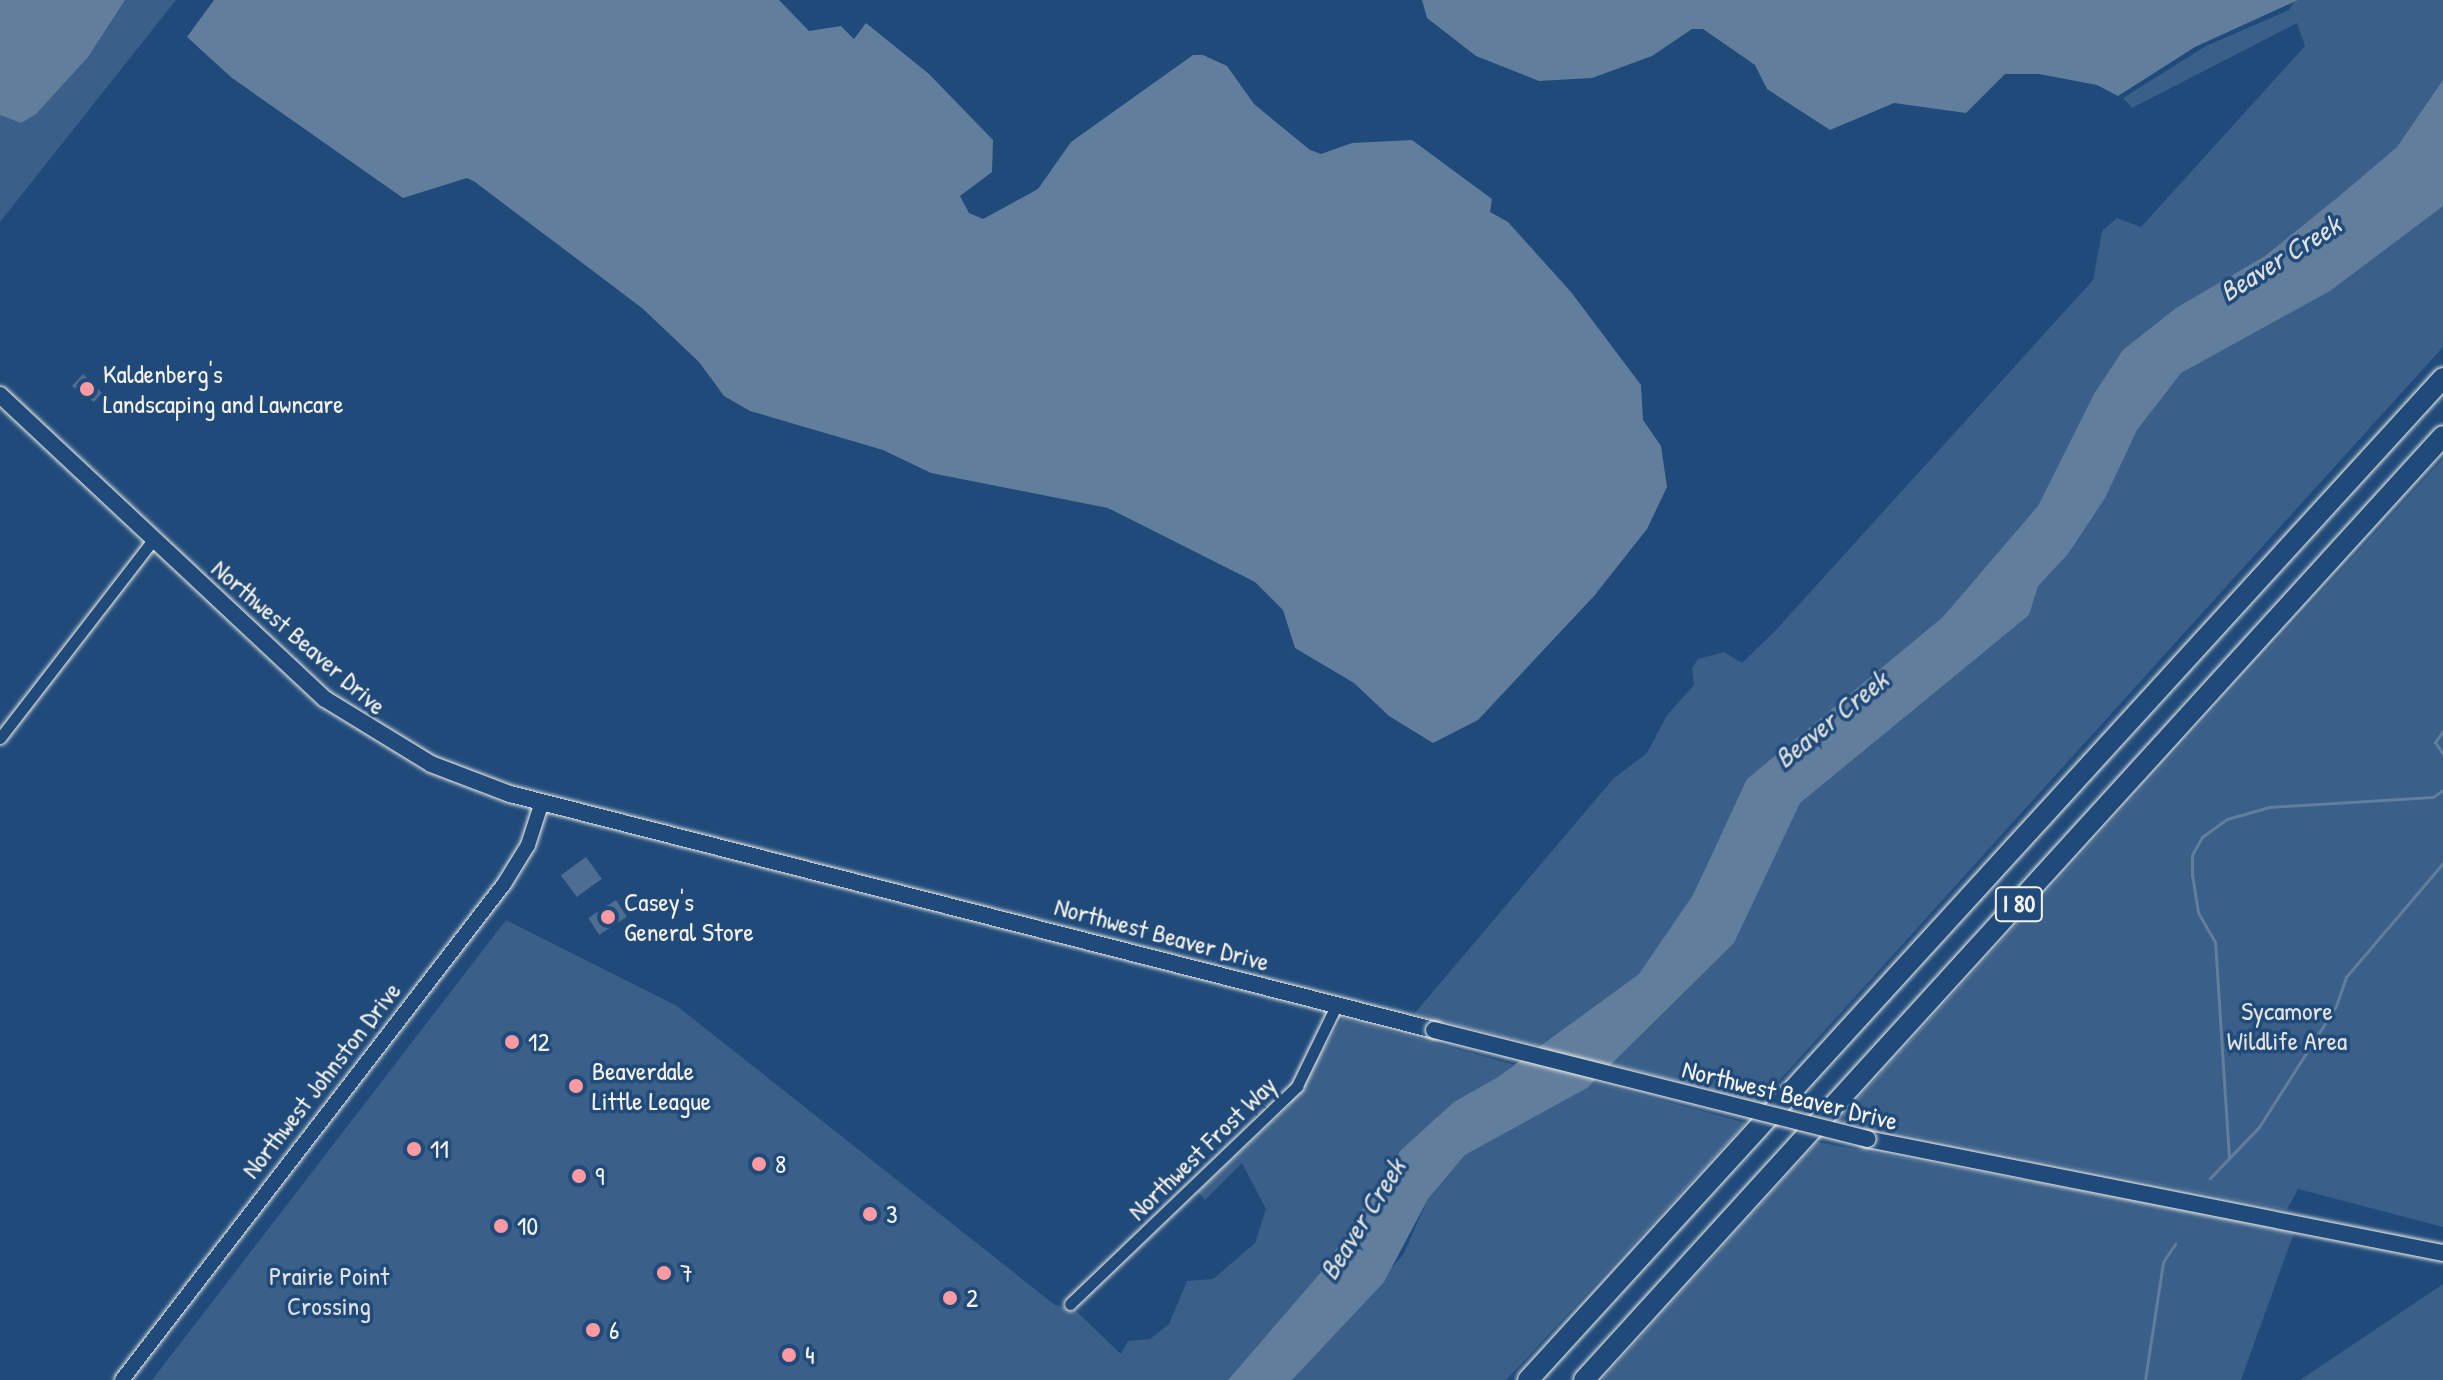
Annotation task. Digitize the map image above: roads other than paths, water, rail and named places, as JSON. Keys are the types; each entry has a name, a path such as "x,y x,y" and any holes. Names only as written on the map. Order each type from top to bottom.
{"highway":[{"name":"I 80","path":"1528,1380 2443,378"},
{"name":"I 80","path":"1584,1380 2443,436"}],"main road":[{"name":"Northwest Beaver Drive","path":"0,395 152,541 351,720 431,764 542,802 1867,1139 2443,1253"}],"street":[{"path":"0,738 152,541"},
{"name":"Northwest Johnston Drive","path":"122,1380 504,884 528,845 542,802"},
{"name":"Northwest Frost Way","path":"1070,1304 1277,1109 1310,1069 1337,1004"}],"water":[{"path":"0,0 125,0 88,57 36,114 21,123 0,115"},
{"path":"214,0 779,0 809,31 841,26 854,39 866,23 929,74 993,140 992,172 960,196 969,213 983,219 1038,189 1071,142 1193,55 1203,55 1227,66 1254,104 1310,150 1321,154 1352,143 1412,140 1492,199 1490,212 1508,222 1571,292 1641,385 1643,420 1661,446 1667,487 1647,529 1594,596 1478,720 1433,743 1389,716 1354,683 1295,648 1283,610 1255,582 1108,508 931,473 883,450 750,411 724,396 699,362 642,308 475,182 467,178 403,198 232,78 187,37"},
{"path":"1422,0 2298,0 2195,47 2118,96 2097,85 2039,74 2005,74 1966,113 1894,103 1830,130 1767,89 1755,65 1703,29 1692,29 1652,56 1592,78 1539,81 1476,56 1427,18"},
{"name":"Beaver Creek","path":"2443,80 2443,206 2330,291 2181,373 2137,430 2105,498 2068,554 2038,586 2029,615 1800,803 1734,943 1587,1088 1465,1155 1428,1199 1384,1282 1292,1380 1228,1380 1321,1272 1401,1150 1454,1102 1498,1077 1639,974 1693,895 1747,779 1943,617 2038,506 2094,394 2123,350 2176,308 2265,256 2337,198 2397,147"}],"waterway":[{"path":"2443,731 2435,742 2443,754"},
{"path":"2229,1158 2215,942 2198,912 2192,876 2192,855 2202,837 2227,819 2269,807 2433,797 2443,790"},
{"path":"2210,1178 2259,1127 2336,1006 2346,977 2443,863"},
{"path":"2145,1380 2163,1262 2175,1244"}],"place":[{"name":"Kaldenberg's Landscaping and Lawncare","path":"87,389"},
{"name":"Casey's General Store","path":"608,917"},
{"name":"12","path":"512,1042"},
{"name":"Beaverdale Little League","path":"576,1086"},
{"name":"11","path":"414,1149"},
{"name":"8","path":"759,1164"},
{"name":"9","path":"579,1176"},
{"name":"3","path":"870,1214"},
{"name":"10","path":"501,1226"},
{"name":"7","path":"664,1273"},
{"name":"2","path":"950,1298"},
{"name":"6","path":"593,1330"},
{"name":"4","path":"789,1355"}],"park label":[{"name":"Sycamore Wildlife Area","path":"2287,1026"},
{"name":"Prairie Point Crossing","path":"329,1291"}]}
